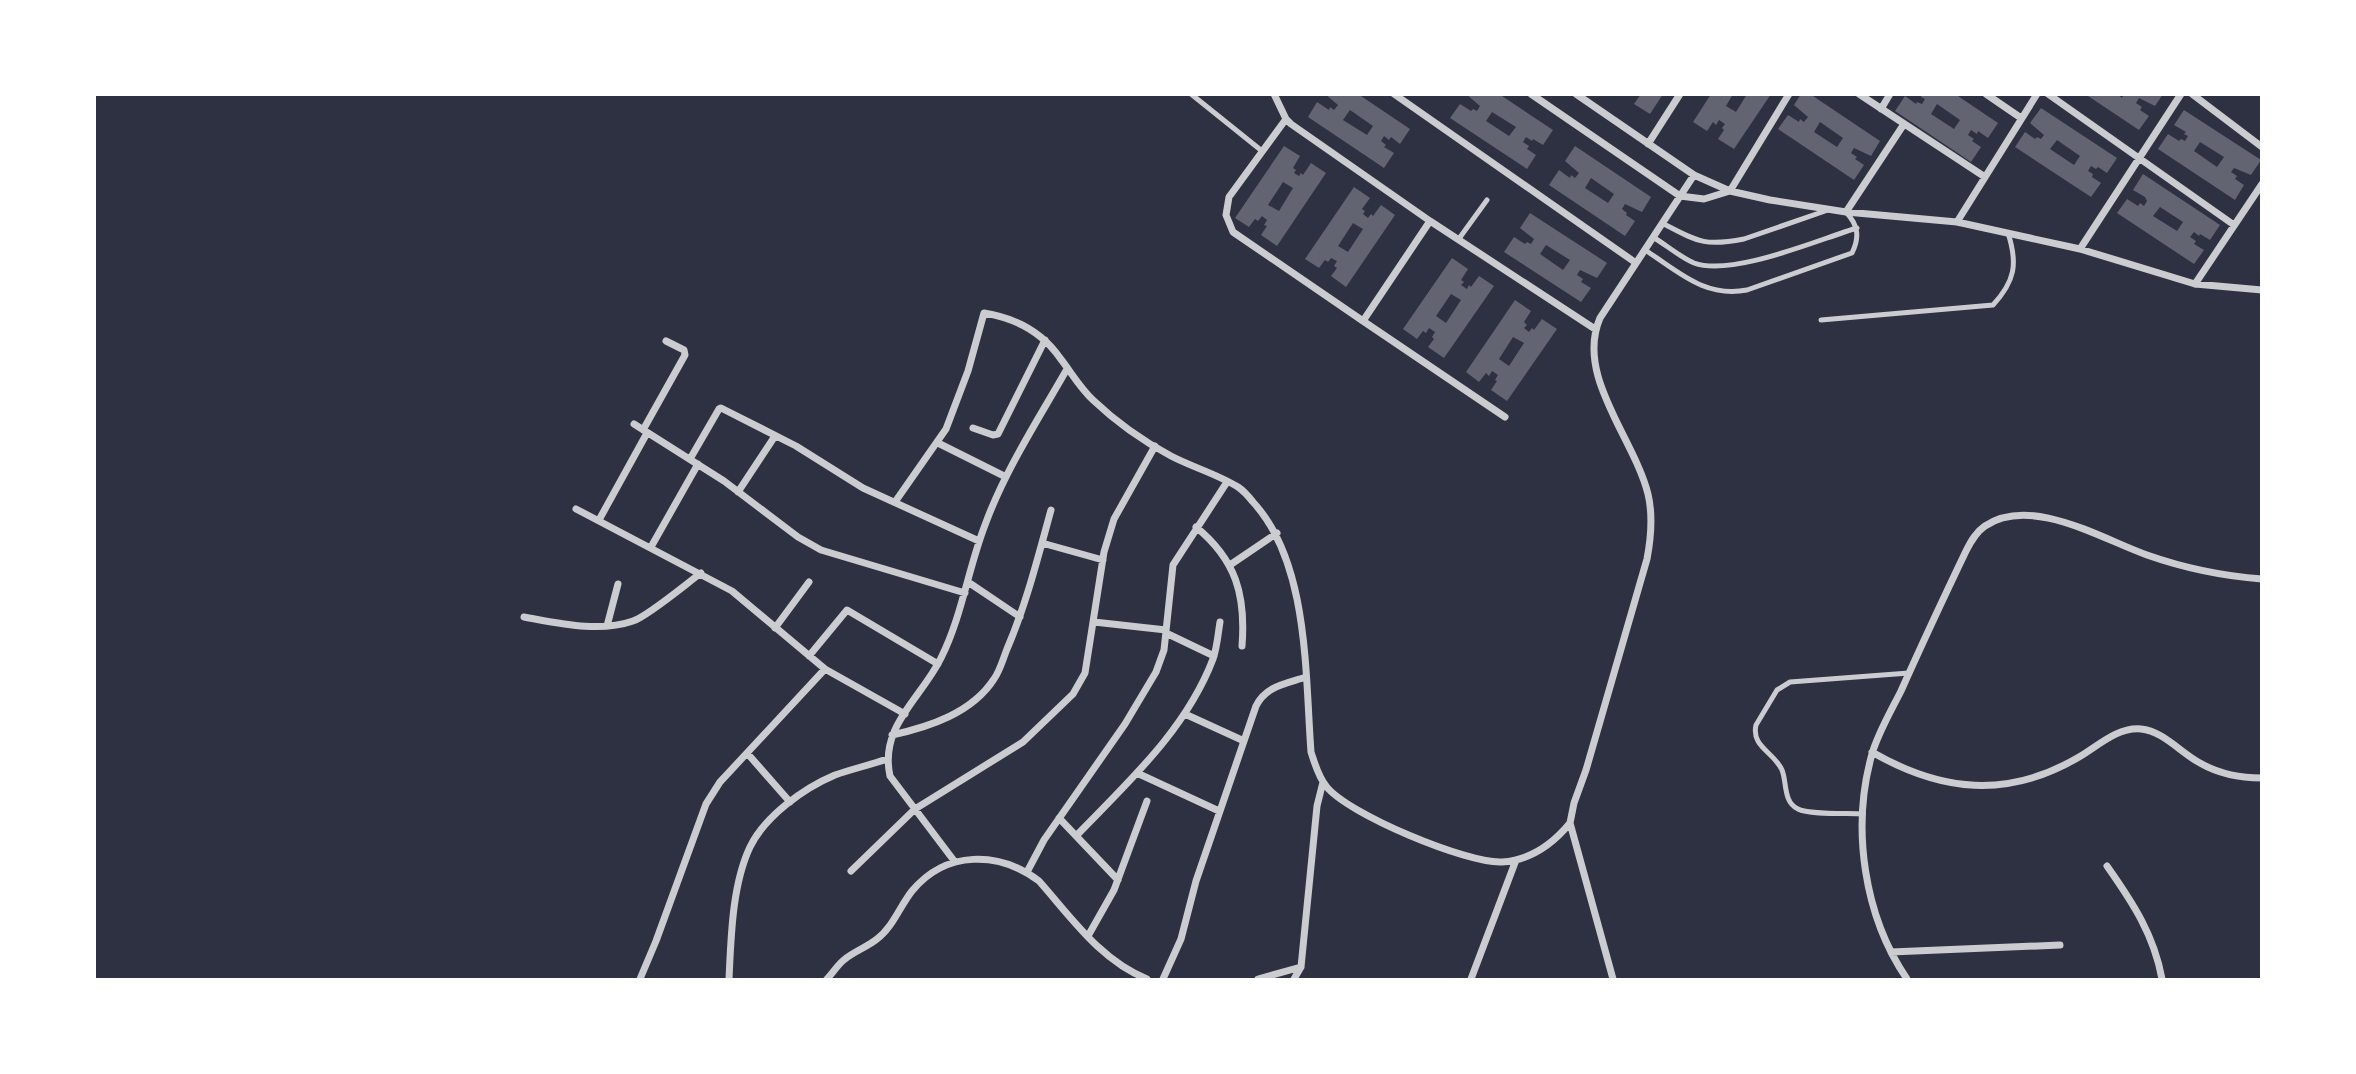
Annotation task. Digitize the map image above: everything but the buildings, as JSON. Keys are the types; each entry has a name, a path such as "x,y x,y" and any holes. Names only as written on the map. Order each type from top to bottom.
{"street":[{"path":"1274,94 1286,119 1430,221 1595,329"},
{"path":"1394,94 1636,263"},
{"path":"1531,94 1680,196 1704,199 1730,191 1789,94"},
{"path":"1576,94 1693,175 1730,191 1828,210 1957,222 2080,249 2195,285 2262,290"},
{"path":"1588,103 1593,94"},
{"path":"1648,144 1680,94"},
{"path":"1859,94 1985,177"},
{"path":"1881,109 1890,94"},
{"path":"1986,94 2021,118"},
{"path":"1957,222 2036,94"},
{"path":"2048,94 2235,225"},
{"path":"2080,249 2181,94"},
{"path":"2192,94 2262,147"},
{"path":"1286,119 1229,197 1226,215 1233,232 1505,417"},
{"path":"1846,212 1904,124"},
{"path":"1614,979 1570,823 1637,594 1650,539 1649,496 1636,460 1605,396 1593,357 1595,329 1693,175"},
{"path":"2195,285 2262,184"},
{"path":"1363,321 1430,221"},
{"path":"895,502 946,429 968,371 984,313 1026,327 1045,340 1091,398 1172,457 1241,488 1277,533 1289,569 1302,627 1311,752 1323,782 1335,795 1367,817 1401,832 1491,862 1516,860 1547,847 1570,823"},
{"path":"973,428 993,435 998,434 1045,340"},
{"path":"599,520 685,355 684,350 666,341"},
{"path":"955,862 890,776 887,759 892,735 937,664 965,593 979,541 1006,477 1067,369"},
{"path":"690,458 720,407 863,488 979,541"},
{"path":"634,424 690,458 798,537 821,550 965,593"},
{"path":"738,492 775,436"},
{"path":"937,443 1006,477"},
{"path":"851,871 915,809 1023,743 1073,694 1085,674 1103,560 1114,519 1155,446"},
{"path":"651,547 698,464"},
{"path":"1027,872 1059,818 1151,682 1164,650 1173,565 1227,482"},
{"path":"576,509 732,591 825,669 905,714"},
{"path":"892,735 932,724 959,711 994,679 1020,617 1051,510"},
{"path":"1907,979 1891,952 1876,914 1866,874 1862,833 1864,793 1872,752 1976,534 2001,518 2038,515 2148,556 2207,573 2262,579"},
{"path":"1196,527 1215,544 1230,565 1240,590 1243,609 1242,646"},
{"path":"1230,565 1277,533"},
{"path":"1042,543 1103,560"},
{"path":"524,617 569,625 607,625 635,621 701,573"},
{"path":"775,628 809,582"},
{"path":"968,582 1020,617"},
{"path":"607,625 618,584"},
{"path":"809,656 847,610 937,664"},
{"path":"1094,622 1166,632 1214,656"},
{"path":"1076,836 1137,773 1185,714 1214,656 1220,622"},
{"path":"640,979 706,804 720,782 825,669"},
{"path":"1163,979 1181,939 1196,881 1219,811 1263,694 1269,689 1306,677"},
{"path":"1185,714 1244,741"},
{"path":"1872,752 1900,768 1930,779 1960,785 1991,785 2021,781 2051,772 2116,734 2139,729 2162,736 2200,764 2222,773 2245,778 2262,778"},
{"path":"747,753 790,802"},
{"path":"729,979 739,886 751,846 774,816 801,793 835,775 887,759"},
{"path":"1137,773 1219,811"},
{"path":"1294,979 1301,967 1317,806 1323,782"},
{"path":"1088,936 1118,880 1147,801"},
{"path":"1059,818 1118,880"},
{"path":"827,979 844,960 877,939 931,873 955,862 974,859 992,859 1027,872 1039,881 1114,962 1147,979"},
{"path":"1471,979 1516,860"},
{"path":"2107,866 2138,909 2158,957 2162,979"},
{"path":"1891,952 2060,945"},
{"path":"1258,979 1301,967"}],"lane":[{"path":"1191,94 1262,151"},
{"path":"1458,240 1487,200"},
{"path":"1662,223 1699,242 1714,243 1744,239 1828,210"},
{"path":"1645,250 1702,287 1717,292 1732,292 1852,253 1856,245 1857,228 1846,212"},
{"path":"1653,237 1693,262 1722,267 1752,261 1857,228"},
{"path":"1821,320 1993,305 2006,290 2014,272 2014,252 2008,233"},
{"path":"1863,814 1804,811 1794,807 1788,797 1780,766 1758,743 1756,725 1777,690 1790,682 1909,674"}]}
